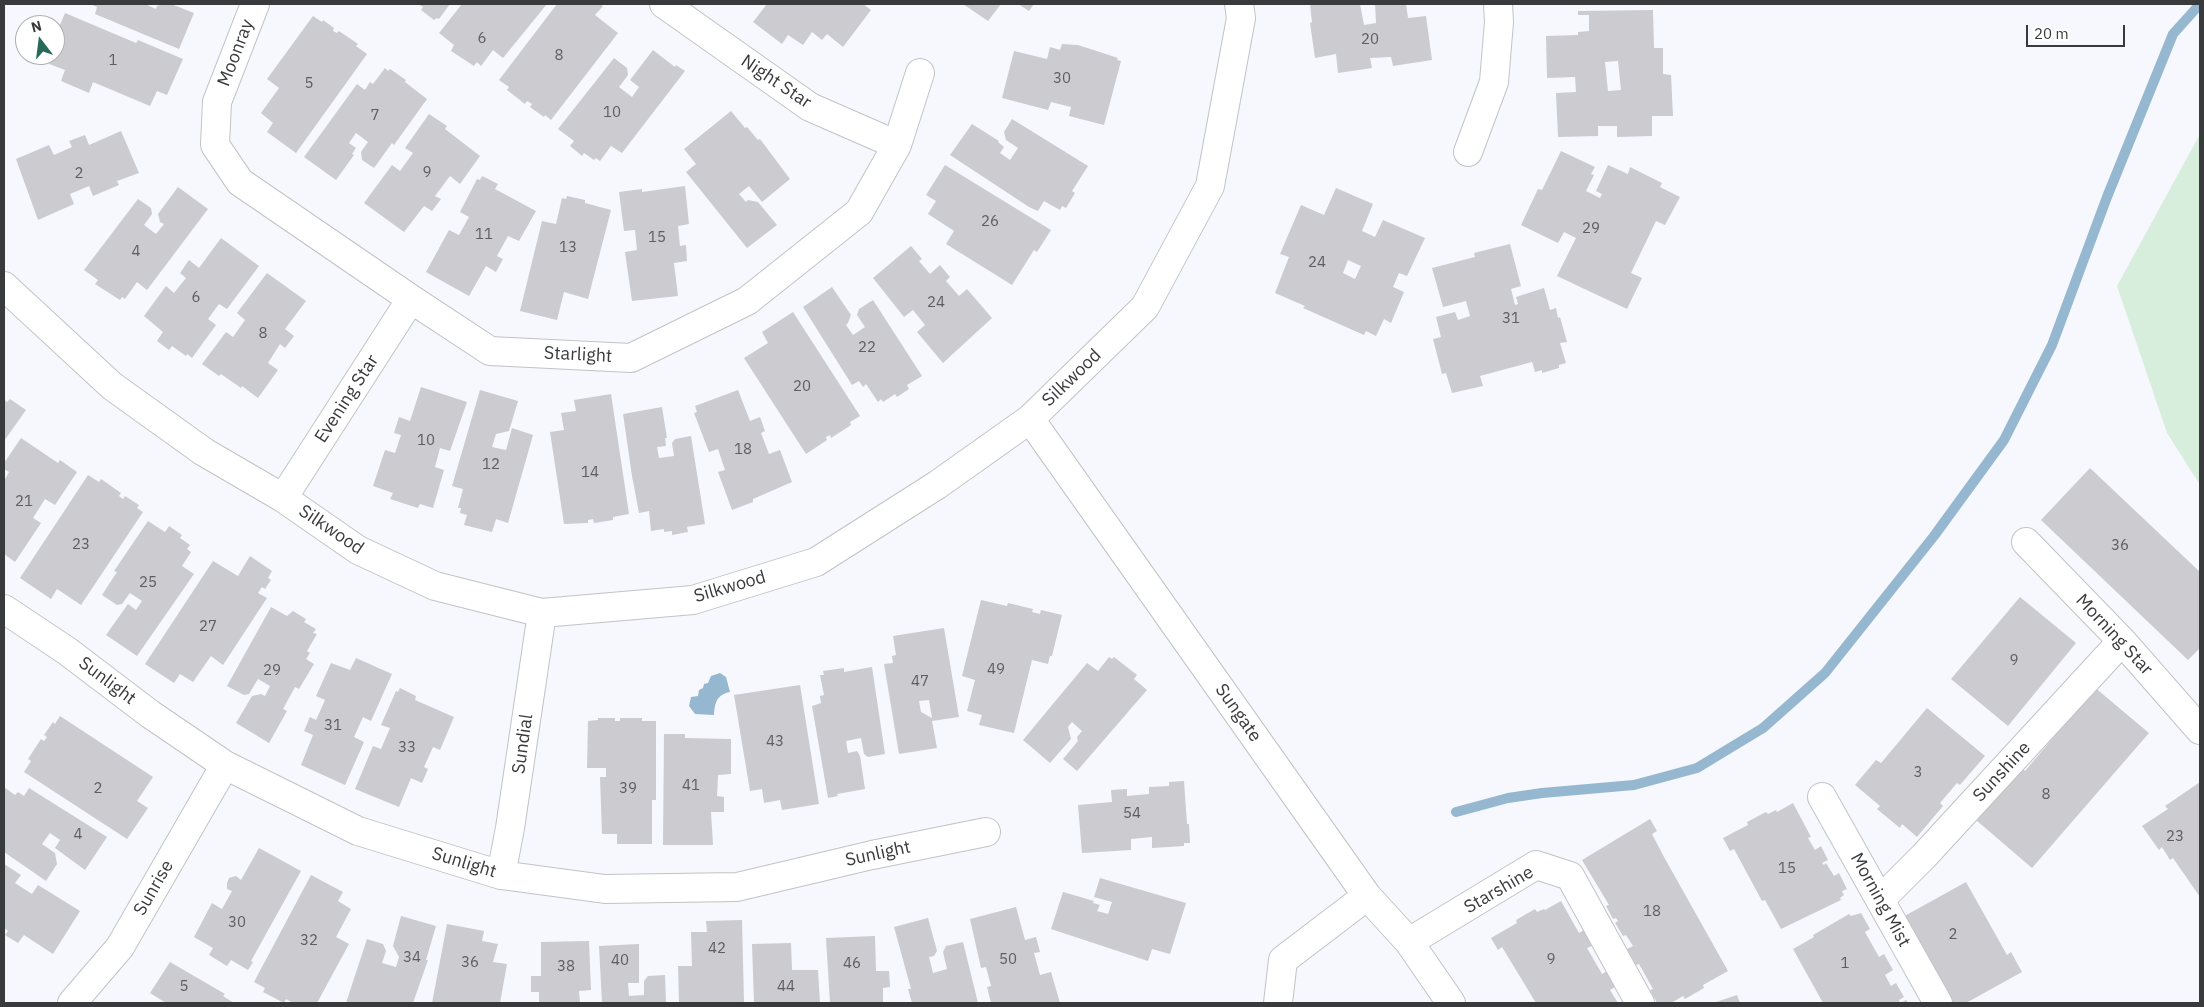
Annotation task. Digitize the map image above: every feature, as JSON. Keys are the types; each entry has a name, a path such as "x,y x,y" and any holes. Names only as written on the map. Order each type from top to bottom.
{"street":[{"name":"Moonray","path":"217,102 255,4"},
{"name":"Night Star","path":"664,4 810,107 897,145"},
{"name":"Silkwood","path":"4,286 112,386 204,452 283,498 358,550 435,586 542,614 693,600 816,562 937,485 1030,419 1145,307 1210,186 1241,18 1239,4"},
{"path":"1468,152 1494,82 1499,22 1498,4"},
{"name":"Starlight","path":"217,102 215,145 240,182 490,351 631,358 747,301 859,212 897,145 920,73"},
{"name":"Evening Star","path":"283,498 411,299"},
{"name":"Sungate","path":"1030,419 1367,896 1409,942 1451,1003"},
{"name":"Morning Star","path":"2026,542 2122,642 2200,730"},
{"name":"Sunlight","path":"4,609 67,651 150,714 225,765 358,831 501,875 605,889 737,887 872,855 986,832"},
{"name":"Sundial","path":"501,875 510,828 542,614"},
{"name":"Sunshine","path":"1880,900 1924,856 2122,642"},
{"name":"Sunrise","path":"72,1003 120,947 225,765"},
{"name":"Morning Mist","path":"1822,797 1938,1003"},
{"name":"Starshine","path":"1409,942 1536,866 1570,876 1640,1003"},
{"path":"1278,1003 1283,960 1367,896"}],"green space":[{"path":"2200,134 2200,485 2167,433 2117,286"}],"water":[{"path":"720,673 726,677 730,692 719,697 714,715 695,714 689,706 691,697 698,696 699,690 703,688 704,684 708,683 711,676"}],"building":[{"path":"90,4 145,4 156,9 157,6 163,4 171,4 194,13 179,49 95,14 97,7"},
{"path":"418,4 450,4 439,19 434,20 421,10 423,7"},
{"path":"462,4 547,4 503,58 493,50 481,66 477,62 474,66 451,51 454,45 439,33"},
{"path":"557,4 600,4 603,6 595,15 618,33 551,120 530,107 532,104 527,101 525,104 507,90 509,87 499,80"},
{"path":"767,4 863,4 871,10 843,47 827,34 822,40 812,32 803,45 788,35 782,44 753,22"},
{"path":"963,4 1001,4 988,21"},
{"path":"1018,4 1034,4 1029,11"},
{"path":"1310,4 1360,4 1364,25 1376,23 1375,4 1406,4 1408,18 1426,16 1432,60 1393,66 1391,57 1370,58 1372,68 1338,73 1336,54 1315,58 1310,23 1312,22"},
{"path":"1653,10 1654,48 1663,48 1663,74 1671,75 1673,116 1652,116 1652,136 1617,137 1617,126 1598,126 1598,136 1558,137 1556,93 1576,92 1575,77 1547,78 1546,36 1578,35 1578,32 1589,31 1589,15 1578,15 1578,11","holes":["1618,61 1621,90 1608,91 1605,62"]},
{"path":"65,13 136,43 138,40 183,59 167,95 157,91 150,106 93,82 89,93 61,81 65,70 52,65 65,65"},
{"path":"313,16 334,28 333,31 337,33 339,31 358,44 356,46 367,54 296,153 267,132 273,123 261,113 279,88 267,79"},
{"path":"1062,44 1078,45 1118,58 1117,60 1121,61 1104,125 1069,116 1071,107 1051,102 1048,110 1002,98 1014,51 1047,59 1050,47 1060,50"},
{"path":"653,50 675,67 676,65 685,71 622,153 611,146 600,161 596,158 594,160 584,153 582,156 570,146 574,141 558,129 614,58 627,68 628,75 619,87 632,97 639,87 630,80"},
{"path":"385,68 388,71 390,69 406,80 405,82 427,99 394,145 392,143 374,168 362,160 361,152 368,142 356,133 349,143 356,148 352,154 354,155 336,180 304,157 357,84 365,90 370,82 373,84"},
{"path":"731,111 745,128 747,127 758,140 760,139 790,179 762,202 749,186 739,194 746,202 748,200 758,202 777,225 747,248 686,172 696,164 684,149"},
{"path":"429,114 447,126 445,129 480,156 460,184 450,176 435,196 441,199 432,211 424,206 404,232 364,203 392,165 400,171 413,153 405,148"},
{"path":"1012,119 1088,166 1072,191 1075,193 1066,208 1062,206 1060,210 1044,201 1038,211 1029,207 950,155 972,124 999,141 1004,147 1000,153 1010,160 1018,148 1006,140 1004,132"},
{"path":"121,131 139,173 117,181 119,185 93,196 89,186 70,194 74,204 38,220 16,159 49,145 54,155 72,147 69,141 85,135 89,145"},
{"path":"1561,151 1595,167 1591,174 1594,175 1586,191 1600,198 1602,194 1596,191 1608,165 1628,174 1630,167 1662,183 1660,187 1680,197 1665,225 1656,221 1631,273 1642,278 1627,309 1557,276 1576,238 1564,232 1558,243 1521,225 1538,189 1542,190"},
{"path":"945,165 1051,230 1037,252 1034,250 1012,285 946,244 954,231 928,214 936,201 926,195"},
{"path":"482,176 498,184 495,189 536,211 519,241 508,236 497,256 503,259 496,272 486,266 469,296 426,272 449,230 459,235 469,217 460,212 477,179 480,180"},
{"path":"685,186 689,224 678,226 680,246 686,245 687,261 674,263 678,296 632,301 625,252 637,250 635,230 624,231 619,192 642,189 642,192"},
{"path":"178,187 208,209 147,290 137,282 125,299 122,297 120,300 95,284 98,280 84,270 138,199 151,208 152,214 144,225 156,234 164,224 160,222 158,214"},
{"path":"1336,188 1373,204 1362,231 1375,237 1383,220 1425,238 1407,276 1399,273 1393,287 1404,292 1391,323 1384,319 1376,336 1366,331 1364,335 1303,308 1305,306 1275,293 1289,257 1280,254 1301,205 1324,215","holes":["1348,260 1361,266 1355,279 1343,273"]},
{"path":"567,196 585,200 585,203 611,210 588,299 564,292 557,320 520,311 542,221 556,224 562,198 566,199"},
{"path":"221,238 259,266 227,309 219,304 208,319 216,325 192,358 172,346 169,350 157,341 163,332 144,316 166,286 174,293 186,278 180,273 189,260 199,268"},
{"path":"1510,244 1521,286 1511,289 1515,305 1518,304 1516,297 1544,288 1550,310 1556,308 1558,318 1560,317 1567,342 1560,343 1566,363 1559,365 1559,368 1542,373 1542,370 1535,372 1532,362 1480,376 1483,386 1452,393 1446,373 1442,374 1433,339 1441,337 1436,317 1455,312 1458,320 1470,316 1466,301 1443,307 1432,268 1475,257 1474,253"},
{"path":"911,246 922,259 919,261 930,274 940,265 950,277 946,281 959,296 967,289 992,318 943,363 917,332 925,325 913,310 904,317 873,278"},
{"path":"267,273 306,301 285,329 294,336 285,348 280,344 268,363 278,370 258,398 242,386 241,388 221,374 219,376 202,364 226,332 233,337 245,320 237,313"},
{"path":"832,287 851,315 846,325 853,335 865,327 857,315 859,309 873,300 922,376 907,385 909,389 897,397 895,394 883,402 881,399 878,402 866,384 863,387 859,381 852,385 803,307"},
{"path":"793,312 860,416 850,422 851,425 831,438 830,435 826,437 827,440 806,454 744,358 768,343 762,332"},
{"path":"421,387 467,402 450,451 440,448 435,467 444,470 433,508 420,504 418,508 390,499 393,493 373,486 385,450 395,453 401,435 394,433 399,417 410,421"},
{"path":"480,390 518,401 509,431 496,434 492,447 506,450 512,428 533,435 508,523 496,519 492,532 464,525 467,515 460,513 461,508 458,508 463,489 452,486"},
{"path":"738,390 750,421 760,417 765,431 761,433 769,454 780,450 792,482 753,499 753,502 732,510 718,472 725,470 718,449 709,452 694,413 697,412 695,406"},
{"path":"611,394 629,514 613,517 613,520 594,523 593,519 588,520 588,523 564,524 550,432 564,430 561,413 576,411 574,400"},
{"path":"4,399 7,402 10,399 26,410 4,441"},
{"path":"662,407 667,438 665,438 666,446 657,447 659,458 674,456 672,443 675,439 691,436 705,524 687,527 688,532 672,535 672,531 664,532 664,529 651,531 649,511 639,513 623,414"},
{"path":"21,438 58,463 60,460 77,472 55,505 45,499 33,518 41,523 15,562 4,554 4,481 9,472 4,469 4,463"},
{"path":"2090,468 2200,572 2200,648 2188,660 2041,520"},
{"path":"88,475 99,482 101,479 121,493 119,496 123,499 125,496 139,505 137,508 143,512 81,605 57,589 51,599 20,578"},
{"path":"148,521 165,532 169,526 182,535 180,538 190,545 187,549 191,552 182,566 194,574 137,656 106,635 128,604 136,610 142,601 130,593 122,604 117,605 102,595 117,572 114,571"},
{"path":"250,556 272,571 268,578 271,580 265,589 262,587 258,593 267,598 223,665 211,656 193,682 180,674 174,683 145,664 213,561 238,576"},
{"path":"2020,597 2076,643 2008,726 1951,679"},
{"path":"981,600 1007,606 1008,603 1033,609 1032,612 1040,614 1041,610 1062,615 1052,656 1050,656 1048,664 1032,660 1014,733 979,725 982,715 967,711 975,680 962,676"},
{"path":"271,607 287,616 293,611 306,619 304,622 316,629 313,633 317,634 307,651 310,653 306,659 314,664 299,689 295,687 283,709 287,711 269,743 236,723 252,696 261,694 265,696 270,686 258,679 249,694 244,695 227,686"},
{"path":"944,628 959,717 932,721 937,748 899,754 884,664 893,663 892,656 896,655 893,636","holes":["929,700 932,718 921,712 919,701"]},
{"path":"1109,657 1112,659 1114,657 1137,675 1134,679 1147,690 1077,771 1063,759 1078,741 1077,737 1082,731 1072,722 1068,727 1071,739 1050,763 1023,740 1087,663 1098,671"},
{"path":"356,658 392,674 371,721 363,717 354,737 364,742 345,785 301,765 313,735 304,731 310,717 316,720 325,700 316,696 331,663 350,670"},
{"path":"872,667 885,754 868,757 864,754 861,738 846,741 848,753 857,751 860,756 865,789 837,794 838,796 828,798 812,706 821,703 820,696 824,695 820,675 824,675 823,671 844,668 844,672"},
{"path":"800,685 819,804 782,810 780,800 764,803 762,789 750,791 734,695"},
{"path":"2093,686 2149,733 2032,868 1976,820 2022,768 2025,771 2064,725 2061,722"},
{"path":"400,688 416,696 415,700 454,717 440,750 433,747 424,767 428,769 422,783 411,778 399,807 355,789 373,746 381,749 390,728 381,725 396,691 398,692"},
{"path":"1927,708 1985,756 1960,785 1957,783 1940,803 1943,806 1917,837 1902,824 1900,828 1877,809 1880,806 1855,785 1876,760 1881,763"},
{"path":"60,716 153,777 137,801 148,808 127,839 24,772 31,761 28,759 41,739 44,741 47,737 44,735"},
{"path":"598,718 615,718 615,721 620,721 620,718 642,718 642,721 656,721 656,800 652,800 652,844 617,844 617,834 602,834 600,777 606,777 606,768 587,768 588,721 598,720"},
{"path":"664,734 685,734 685,738 731,739 731,774 718,775 717,796 724,797 724,812 711,812 713,845 663,845"},
{"path":"1184,781 1190,843 1184,843 1184,846 1152,848 1152,837 1131,839 1131,850 1082,853 1078,805 1112,802 1111,790 1127,789 1127,796 1149,794 1149,787 1169,786 1169,782"},
{"path":"2200,782 2200,897 2173,858 2170,860 2162,847 2159,850 2142,826 2168,809 2165,806"},
{"path":"4,787 15,795 18,792 24,796 29,788 107,837 85,870 55,848 60,840 50,833 42,844 55,853 57,864 46,881 4,852"},
{"path":"1793,803 1811,837 1808,838 1815,850 1821,846 1828,860 1822,863 1824,865 1826,863 1834,876 1839,873 1847,889 1842,891 1844,895 1840,898 1841,900 1781,929 1765,900 1762,901 1734,849 1730,851 1723,838 1748,825 1747,822 1766,812 1768,814 1776,810 1777,812"},
{"path":"1650,819 1657,831 1652,834 1728,971 1703,985 1704,988 1685,999 1683,996 1671,1003 1657,1003 1650,990 1653,989 1639,964 1636,965 1627,949 1633,946 1626,935 1623,936 1615,923 1618,921 1616,918 1613,919 1606,906 1609,905 1582,860"},
{"path":"259,848 301,871 251,961 253,962 248,970 231,960 227,966 209,955 213,948 194,937 212,903 222,909 232,891 227,889 229,878 236,876 241,880"},
{"path":"4,864 21,875 15,883 32,894 38,885 80,911 53,954 24,935 18,943 5,935 8,931 4,928"},
{"path":"311,875 343,892 338,901 351,909 336,937 349,944 317,1003 293,1003 286,999 284,1003 263,992 265,988 254,982"},
{"path":"1100,878 1186,903 1170,954 1152,949 1148,961 1051,929 1063,892 1094,901 1093,903 1100,905 1097,911 1108,914 1112,902 1094,897"},
{"path":"1966,882 2007,955 2011,952 2022,972 1966,1003 1949,1003 1901,918"},
{"path":"1561,901 1579,933 1584,930 1592,946 1587,948 1602,974 1607,971 1615,987 1610,990 1618,1003 1536,1003 1502,947 1498,950 1491,938 1517,923 1516,920 1535,909 1537,912 1545,910"},
{"path":"1016,907 1025,940 1036,937 1040,952 1034,953 1040,975 1051,972 1060,1003 991,1003 987,987 991,986 986,967 981,968 970,919"},
{"path":"1861,913 1870,929 1865,932 1879,957 1884,954 1893,970 1885,975 1891,986 1896,983 1904,997 1899,1000 1900,1003 1823,1003 1793,949 1849,914 1851,916"},
{"path":"401,916 436,926 426,960 428,960 413,1003 346,1003 367,939 383,944 386,951 382,963 396,967 399,957 393,946"},
{"path":"928,918 937,951 934,956 929,957 933,973 947,969 943,952 946,946 963,942 978,1003 912,1003 908,989 911,989 894,927"},
{"path":"742,920 744,1003 679,1003 678,966 692,966 691,932 707,932 706,921"},
{"path":"447,924 484,931 482,941 498,944 493,962 507,964 500,1003 432,1003"},
{"path":"875,936 876,971 889,971 890,987 883,988 883,1003 830,1003 826,938"},
{"path":"589,941 591,990 579,991 580,1003 539,1003 539,992 531,992 531,976 541,976 541,942"},
{"path":"791,943 792,970 818,970 820,1003 754,1003 752,944"},
{"path":"639,944 639,983 628,983 629,996 644,995 644,981 648,976 665,975 666,1003 602,1003 599,946"},
{"path":"170,962 225,994 223,996 234,1003 166,1003 150,993"},
{"path":"1737,995 1740,1003 1713,1003"}],"waterway":[{"path":"1456,812 1508,798 1634,785 1697,768 1763,728 1825,673 1934,536 2004,440 2052,345 2107,197 2173,34 2200,4"}]}
